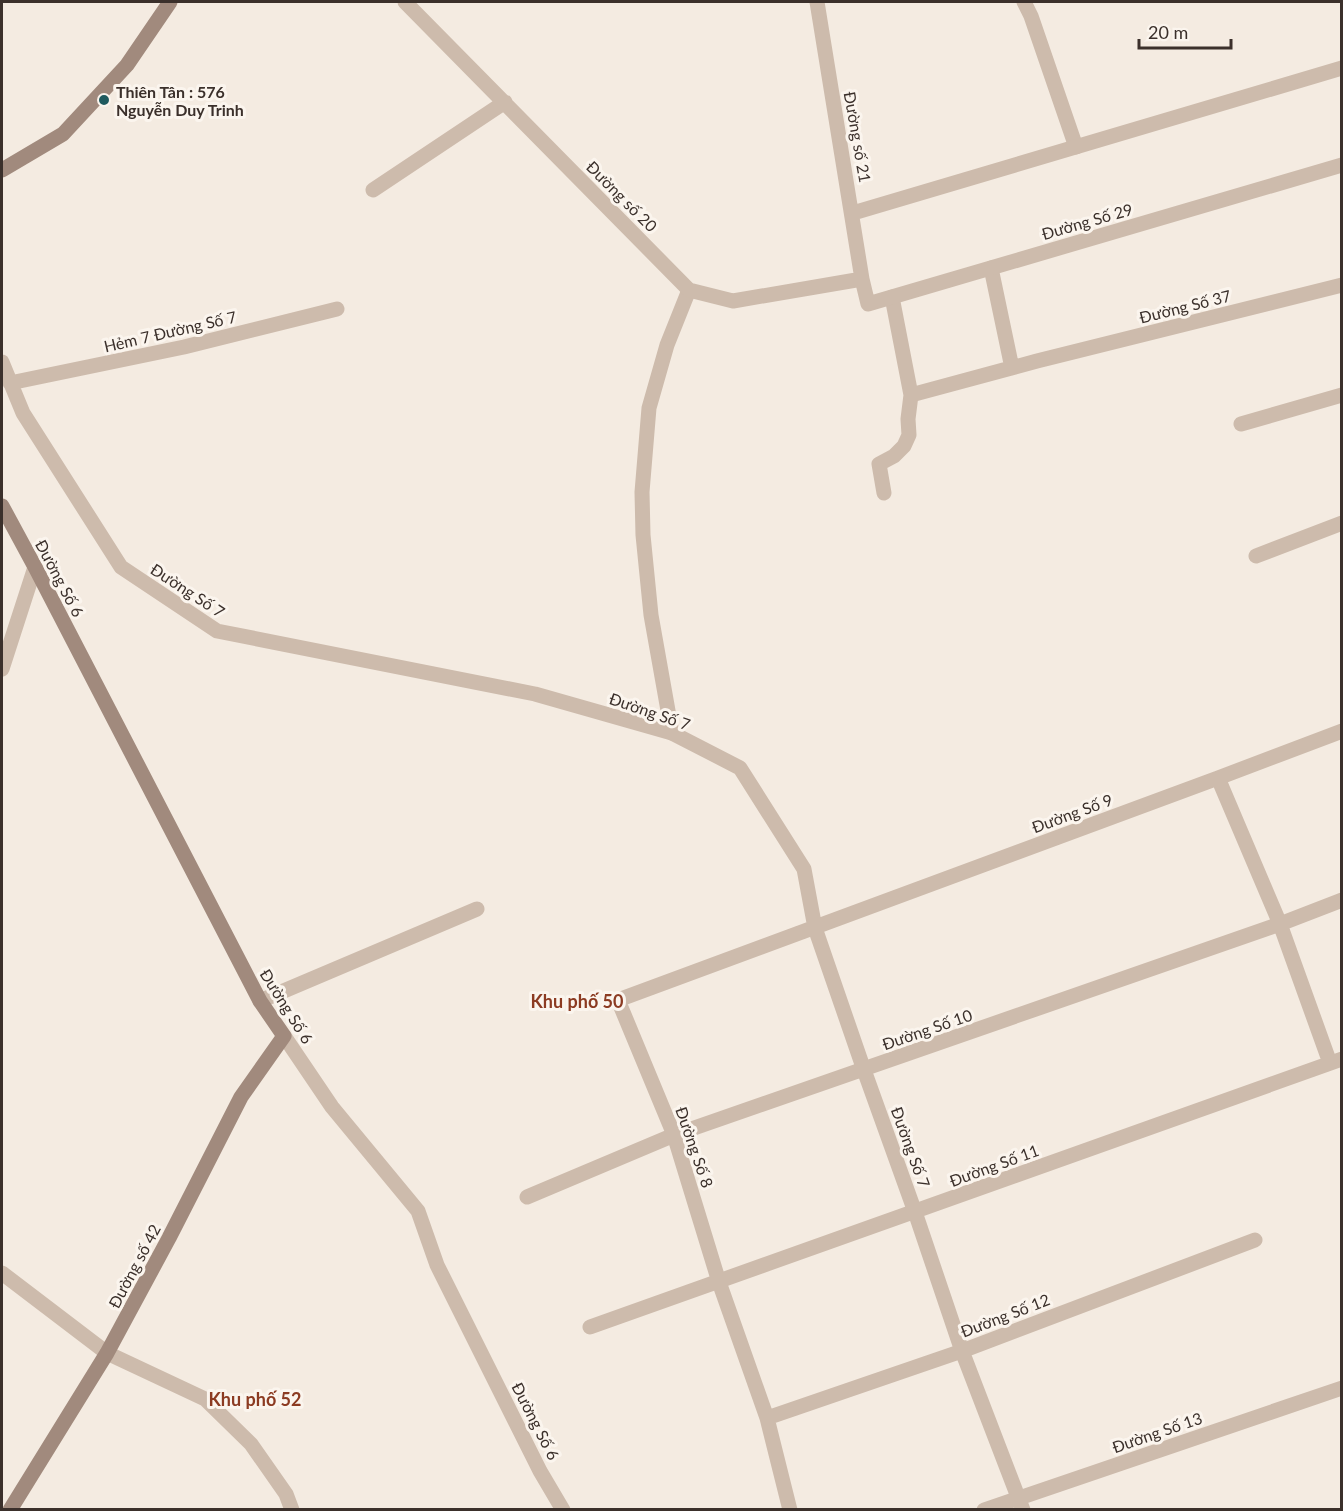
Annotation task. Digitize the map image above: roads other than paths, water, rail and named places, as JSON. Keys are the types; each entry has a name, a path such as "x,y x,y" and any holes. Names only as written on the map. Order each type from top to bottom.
{"street":[{"path":"2,170 63,134 127,65 170,2"},
{"name":"Đường số 20","path":"405,2 689,290"},
{"name":"Đường số 21","path":"817,2 862,279"},
{"path":"1024,2 1031,16 1076,147"},
{"path":"853,213 1341,68"},
{"path":"374,190 505,102"},
{"name":"Đường Số 29","path":"862,279 868,304 1341,165"},
{"path":"991,268 1012,368"},
{"path":"672,733 651,615 643,535 642,492 649,408 667,345 689,290 733,301 862,279"},
{"name":"Đường Số 37","path":"911,395 1341,285"},
{"path":"884,493 879,464 894,456 904,446 909,435 911,395 892,297"},
{"name":"Hẻm 7 Đường Số 7","path":"10,383 184,347 337,309"},
{"name":"Đường Số 7","path":"2,362 23,413 121,567 217,631 535,694 672,733 740,768 804,869 815,928 962,1351 1021,1504"},
{"path":"1241,424 1341,395"},
{"name":"Đường Số 6","path":"2,506 260,1000 332,1107 418,1211 437,1264 540,1471 563,1509"},
{"path":"1256,556 1341,523"},
{"path":"2,669 35,567"},
{"name":"Đường Số 9","path":"815,928 1341,731"},
{"path":"1218,778 1336,1061"},
{"name":"Đường Số 10","path":"527,1197 674,1136 1280,924 1341,900"},
{"path":"260,1000 477,909"},
{"name":"Đường Số 8","path":"790,1509 767,1418 719,1282 674,1136 618,1000 815,928"},
{"name":"Đường số 42","path":"10,1509 107,1353 241,1097 284,1036"},
{"name":"Đường Số 11","path":"590,1327 1336,1061"},
{"name":"Đường Số 12","path":"767,1418 962,1351 1254,1240"},
{"path":"2,1273 107,1353 205,1399 251,1444 286,1494 292,1509"},
{"name":"Đường Số 13","path":"984,1509 1021,1504 1341,1388"}],"place":[{"name":"Thiên Tân : 576 Nguyễn Duy Trinh","path":"104,100"}],"district":[{"name":"Khu phố 50","path":"577,1001"},
{"name":"Khu phố 52","path":"255,1399"}]}
